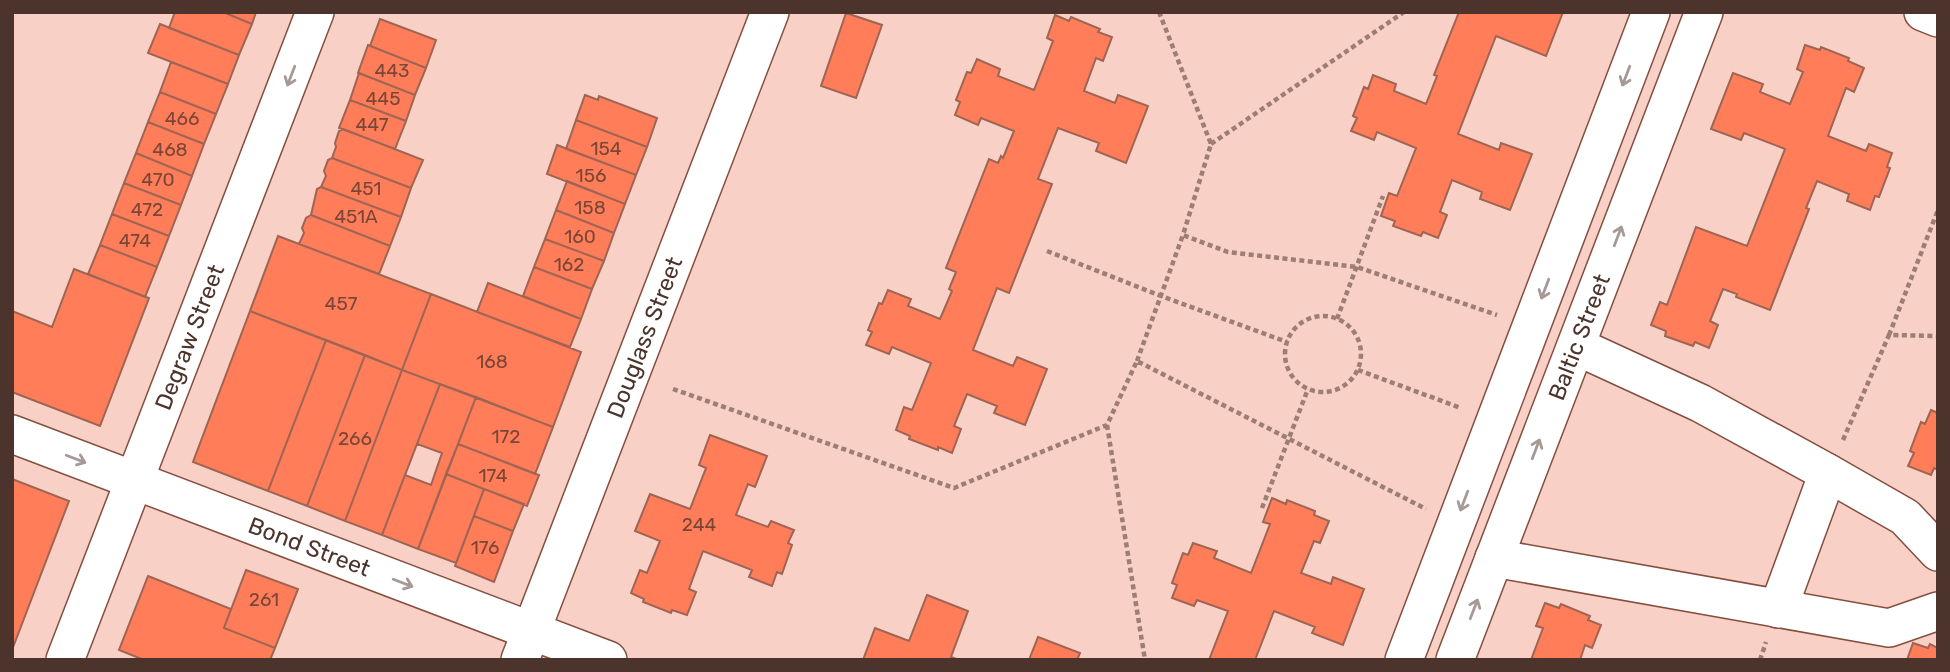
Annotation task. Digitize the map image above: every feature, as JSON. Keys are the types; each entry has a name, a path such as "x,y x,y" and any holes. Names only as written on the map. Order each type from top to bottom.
{"street":[{"name":"Degraw Street","path":"65,660 315,12"},
{"name":"Douglass Street","path":"525,645 770,12"},
{"path":"1404,660 1651,12"},
{"name":"Baltic Street","path":"1455,660 1704,12"},
{"path":"1923,12 1938,18"},
{"path":"1576,346 1700,403 1828,472 1905,517 1938,552"},
{"name":"Bond Street","path":"12,434 133,481 525,645 608,660"},
{"path":"1778,609 1828,472"},
{"path":"1494,558 1889,628 1938,611"}],"path":[{"path":"1159,12 1211,144"},
{"path":"1145,660 1107,425 1137,361 1183,235 1211,144 1404,12"},
{"path":"1337,318 1383,195"},
{"path":"1828,472 1889,335 1938,210"},
{"path":"1183,235 1228,252 1357,267 1531,327"},
{"path":"1047,251 1287,342"},
{"path":"1313,317 1337,318 1356,334 1361,358 1358,370 1351,381 1340,388 1328,392 1308,389 1294,379 1288,368 1285,355 1287,342 1293,331 1313,317"},
{"path":"1889,335 1938,336"},
{"path":"1137,361 1456,524"},
{"path":"1358,370 1461,408"},
{"path":"673,389 954,488 1107,425"},
{"path":"1262,508 1308,389"}],"building":[{"path":"175,12 223,12 252,24 239,55 169,28"},
{"path":"223,12 256,12 252,24"},
{"path":"1459,12 1563,12 1546,56 1496,36 1458,134 1499,150 1501,143 1532,154 1510,210 1480,199 1482,192 1452,180 1440,212 1447,215 1438,238 1423,232 1421,236 1393,226 1395,221 1381,216 1389,193 1397,196 1416,148 1377,132 1374,140 1351,131 1357,118 1353,116 1364,87 1368,89 1373,75 1396,84 1394,91 1426,104 1437,76 1434,75"},
{"path":"846,13 882,25 856,98 821,86"},
{"path":"1055,15 1069,21 1071,17 1112,37 1103,61 1096,58 1084,91 1115,103 1118,95 1148,106 1126,163 1096,151 1099,143 1058,128 1038,179 1052,184 1009,293 997,288 973,350 1013,366 1017,357 1047,369 1025,425 994,413 997,406 967,394 954,426 961,429 952,453 938,447 938,450 909,439 910,436 896,430 904,407 912,410 931,363 892,347 889,354 866,345 872,332 868,330 879,303 882,304 888,290 911,299 908,306 940,319 952,291 949,289 956,272 946,268 989,159 998,163 1001,156 1003,158 1014,131 981,118 978,125 955,115 960,102 956,100 967,72 971,73 977,59 1000,69 998,76 1034,90 1053,41 1047,38"},
{"path":"380,19 436,40 426,68 370,46"},
{"path":"160,24 239,55 228,84 148,53"},
{"path":"368,45 426,68 415,95 358,73"},
{"path":"1805,45 1820,50 1821,47 1849,58 1848,61 1864,68 1854,92 1846,88 1828,136 1866,151 1869,144 1892,153 1887,167 1890,168 1879,197 1875,196 1870,210 1847,201 1849,194 1817,181 1770,310 1723,289 1710,321 1718,325 1709,348 1695,342 1693,346 1665,336 1666,331 1651,325 1660,302 1667,305 1696,227 1747,246 1785,149 1744,133 1741,140 1711,129 1733,73 1763,84 1760,92 1790,104 1803,72 1797,69"},
{"path":"171,62 228,84 216,114 160,92"},
{"path":"359,73 415,95 406,121 350,100"},
{"path":"160,92 216,114 204,144 148,122"},
{"path":"585,95 598,100 599,96 657,118 647,147 576,120"},
{"path":"350,100 406,121 395,149 339,128"},
{"path":"576,120 647,147 636,175 566,149"},
{"path":"148,122 204,144 192,176 136,153"},
{"path":"343,129 423,160 411,188 332,158 339,131"},
{"path":"557,145 636,175 625,204 547,174"},
{"path":"136,153 192,176 181,205 124,183"},
{"path":"332,158 411,188 401,217 321,187 328,160"},
{"path":"567,181 625,204 614,233 556,210"},
{"path":"124,183 181,205 169,236 112,214"},
{"path":"321,187 401,217 390,246 311,215 317,189"},
{"path":"556,210 614,233 604,261 545,239"},
{"path":"112,214 169,236 157,267 100,245"},
{"path":"311,215 390,246 379,274 299,244 306,218"},
{"path":"278,236 431,294 402,370 250,311"},
{"path":"545,239 604,261 592,289 534,267"},
{"path":"100,245 157,267 145,297 88,274"},
{"path":"534,267 592,289 581,319 523,296"},
{"path":"74,269 149,298 100,426 12,392 12,311 52,327"},
{"path":"488,283 581,319 570,347 477,312"},
{"path":"431,294 581,352 553,427 402,370"},
{"path":"250,311 326,340 268,491 193,462"},
{"path":"326,340 365,355 307,506 268,491"},
{"path":"365,355 402,370 345,521 307,506"},
{"path":"402,370 440,384 382,535 345,521"},
{"path":"440,384 476,397 418,549 382,535 405,475 431,485 442,453 417,444"},
{"path":"476,397 553,427 535,474 458,444"},
{"path":"1931,410 1938,413 1938,470 1934,468 1931,475 1908,466 1914,453 1910,451 1921,422 1925,424"},
{"path":"710,435 767,456 755,487 748,484 736,515 768,527 771,521 794,530 788,543 792,545 782,574 777,572 772,586 749,577 752,570 703,551 689,589 696,592 687,615 672,610 671,613 643,602 644,599 631,593 640,570 647,573 660,541 635,531 650,494 690,509 706,468 699,465"},
{"path":"458,444 539,475 527,506 446,474"},
{"path":"446,474 484,489 456,563 418,549"},
{"path":"12,479 69,501 12,650"},
{"path":"484,489 524,504 513,531 474,516"},
{"path":"1272,498 1286,504 1287,500 1315,511 1314,515 1329,521 1320,543 1314,541 1301,573 1331,584 1333,577 1364,589 1343,645 1312,633 1315,627 1274,611 1255,660 1209,660 1228,611 1197,600 1194,606 1172,598 1177,585 1172,583 1183,553 1188,555 1193,543 1217,551 1214,558 1251,573 1270,524 1263,522"},
{"path":"474,516 513,531 494,582 455,566"},
{"path":"246,570 298,589 275,648 224,628"},
{"path":"148,576 231,609 224,628 275,648 270,660 144,660 119,650"},
{"path":"927,595 968,611 951,657 959,660 863,660 875,628 909,641"},
{"path":"1545,603 1559,608 1561,604 1590,616 1588,620 1601,625 1592,648 1585,645 1580,660 1531,660 1543,628 1536,626"},
{"path":"1038,637 1080,653 1077,660 1029,660"},
{"path":"1913,643 1928,648 1930,644 1938,648 1938,660 1907,660"}]}
